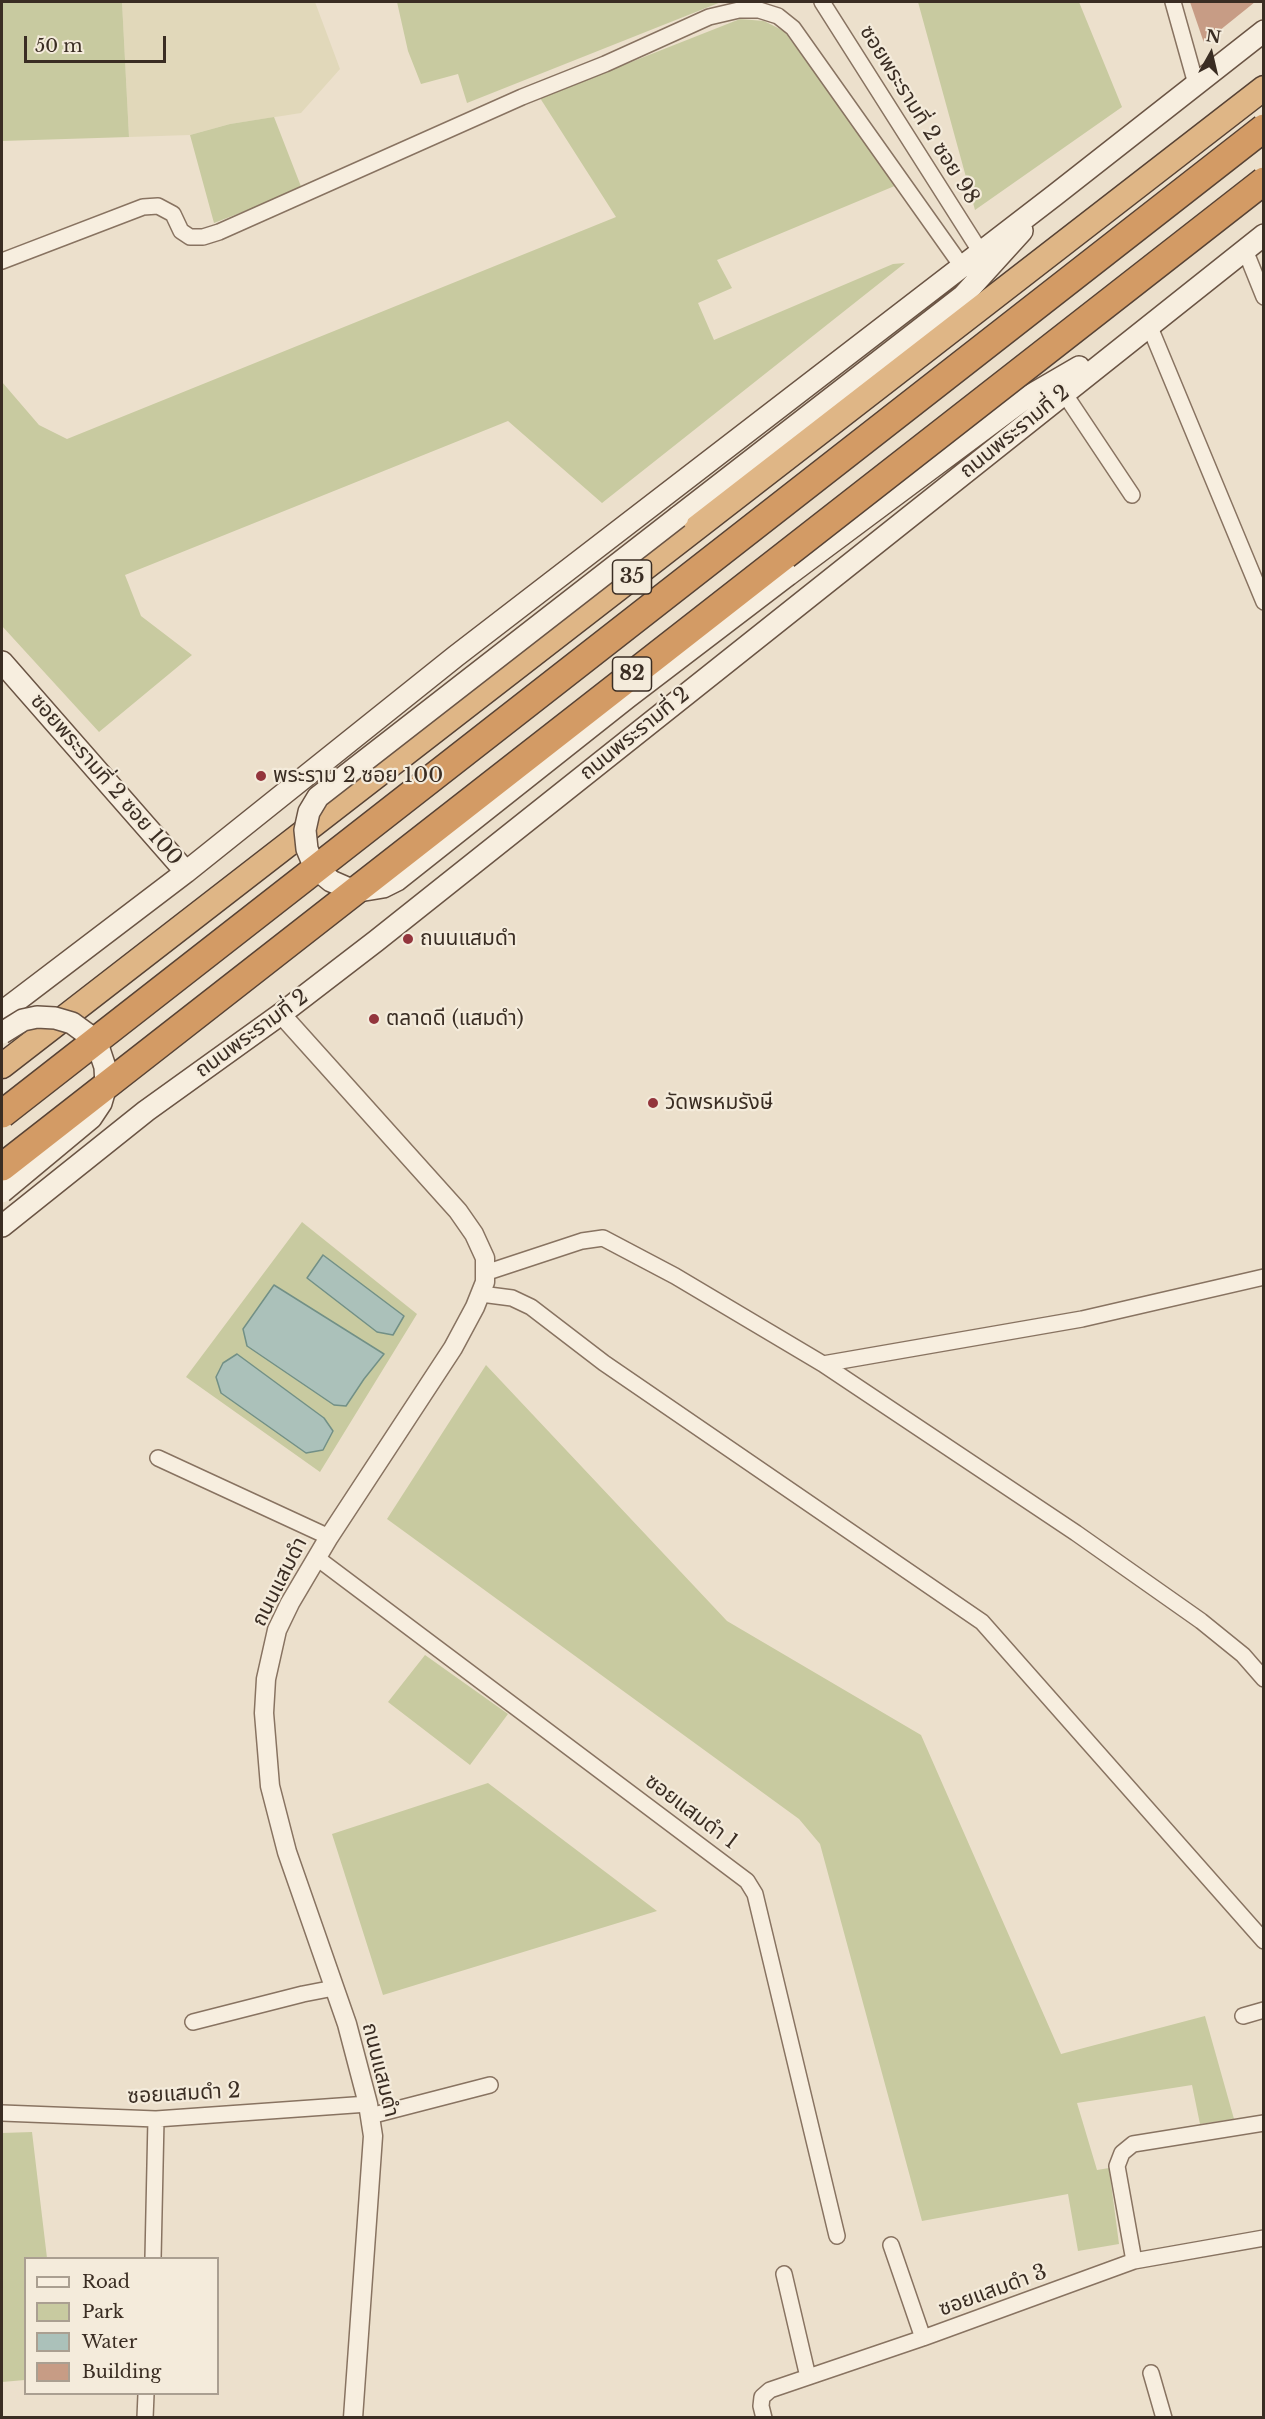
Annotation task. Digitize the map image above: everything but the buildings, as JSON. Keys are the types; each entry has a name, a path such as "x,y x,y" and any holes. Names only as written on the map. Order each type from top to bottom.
{"highway":[{"name":"35","path":"2,1066 1263,88"},
{"name":"82","path":"2,1114 1263,128"},
{"path":"2,1158 1263,172"},
{"name":"82","path":"2,1167 1263,181"}],"main road":[{"name":"35","path":"2,1012 186,872 456,656 961,265 1055,195 1263,31"},
{"path":"1055,195 963,296 318,796 309,812 305,830 307,849 312,861 331,881 347,888 365,890 383,887 397,880 628,697 1024,399 1145,328"},
{"name":"ถนนพระรามที่ 2","path":"2,1226 146,1111 281,1014 376,941 1263,236"},
{"name":"ซอยพระรามที่ 2 ซอย 100","path":"2,662 186,872"},
{"path":"2,1034 23,1020 38,1017 55,1018 72,1023 87,1034 99,1049 105,1067 106,1086 101,1104 92,1118 2,1192"}],"street":[{"name":"ซอยพระรามที่ 2 ซอย 98","path":"822,2 981,251"},
{"path":"1173,2 1196,84"},
{"path":"2,261 143,207 158,206 173,214 181,231 190,237 203,237 219,232 522,97 605,64 709,17 739,10 759,10 778,16 794,28 961,265"},
{"path":"1245,250 1263,297"},
{"path":"1145,328 1263,602"},
{"path":"1064,393 1132,495"},
{"name":"ถนนแสมดำ","path":"281,1014 458,1211 474,1234 485,1258 485,1282 481,1294 453,1348 317,1558 277,1630 266,1679 264,1713 270,1786 287,1852 347,2024 369,2110 373,2136 353,2418"},
{"path":"485,1273 582,1240 603,1238 675,1276 823,1364 1076,1533 1201,1621 1243,1655 1263,1679"},
{"path":"823,1364 1082,1319 1263,1277"},
{"path":"481,1294 512,1298 531,1306 604,1363 982,1622 1263,1941"},
{"path":"158,1458 329,1537"},
{"name":"ซอยแสมดำ 1","path":"317,1558 747,1881 755,1894 837,2236"},
{"path":"193,2022 334,1988"},
{"path":"1244,2016 1263,2010"},
{"name":"ซอยแสมดำ 2","path":"2,2113 156,2119 369,2110 490,2085"},
{"path":"153,2257 156,2119"},
{"path":"1134,2261 1117,2166 1122,2152 1133,2144 1263,2123"},
{"name":"ซอยแสมดำ 3","path":"764,2418 761,2406 762,2397 770,2390 923,2338 1134,2261 1263,2238"},
{"path":"891,2245 923,2338"},
{"path":"784,2274 808,2377"},
{"path":"1151,2373 1164,2418"},
{"path":"145,2418 146,2395"}],"shaded area":[{"path":"122,2 315,2 340,69 301,113 230,124 190,135 129,137"}],"green space":[{"path":"2,2 122,2 129,137 2,141"},
{"path":"397,2 721,2 467,103 458,74 421,84 408,51"},
{"path":"918,2 1079,2 1122,107 975,210"},
{"path":"740,19 764,21 784,31 897,185 717,260 732,288 698,303 714,340 893,264 905,263 602,503 508,421 125,575 141,616 192,655 99,732 2,626 2,382 39,425 67,439 616,217 540,98"},
{"path":"274,117 302,189 214,223 190,135 230,124"},
{"path":"302,1222 417,1314 320,1472 186,1377","holes":["274,1285 384,1354 364,1379","237,1354 324,1418 333,1431"]},
{"path":"486,1365 727,1621 921,1735 1061,2054 1205,2016 1234,2119 1200,2124 1192,2085 1077,2103 1097,2170 1109,2168 1119,2244 1078,2251 1068,2194 922,2221 820,1844 799,1819 387,1519"},
{"path":"425,1655 508,1714 470,1765 388,1702"},
{"path":"488,1783 657,1911 383,1995 332,1834"},
{"path":"32,2132 47,2257 24,2257 24,2380 2,2382 2,2133"}],"water":[{"path":"323,1255 404,1316 393,1335 377,1332 307,1278"},
{"path":"274,1285 384,1354 346,1406 334,1405 247,1346 243,1329"},
{"path":"237,1354 324,1418 333,1431 323,1450 306,1453 221,1393 216,1377 223,1363"}],"place":[{"name":"พระราม 2 ซอย 100","path":"261,776"},
{"name":"ถนนแสมดำ","path":"408,939"},
{"name":"ตลาดดี (แสมดำ)","path":"374,1019"},
{"name":"วัดพรหมรังษี","path":"653,1103"}]}
